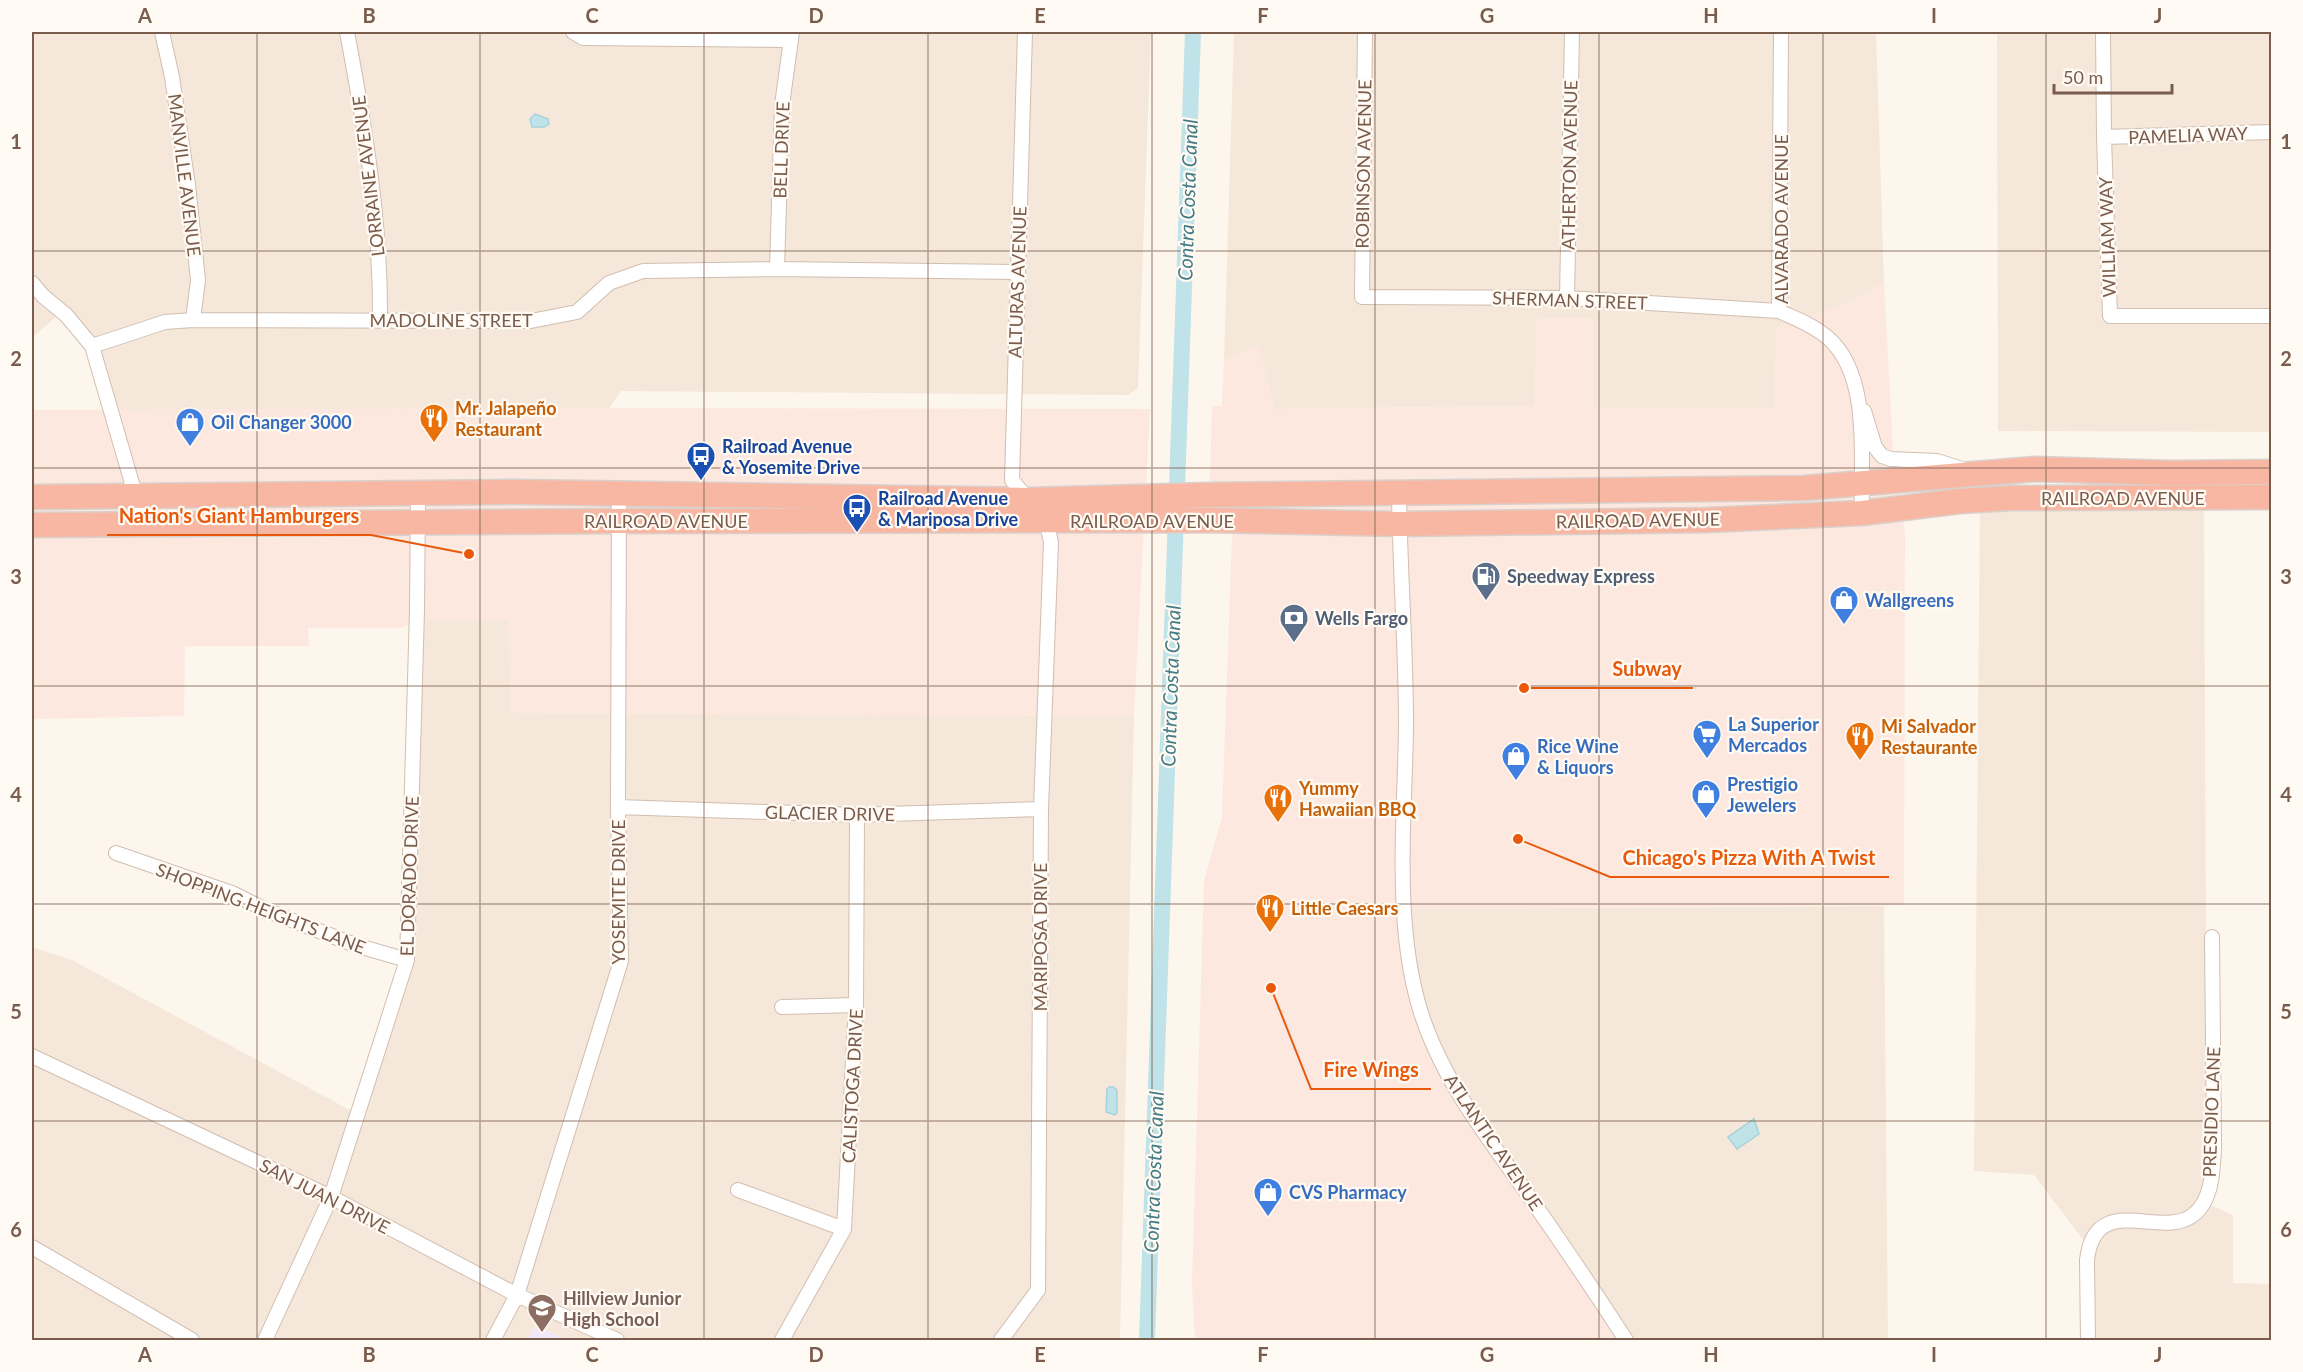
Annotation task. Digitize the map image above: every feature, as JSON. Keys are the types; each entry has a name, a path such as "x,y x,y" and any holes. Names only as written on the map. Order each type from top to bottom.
{"highway":[{"name":"RAILROAD AVENUE","path":"32,497 619,493 1028,500 1208,495 1804,489 2035,469 2170,473 2271,472"},
{"name":"RAILROAD AVENUE","path":"32,525 1211,520 1399,524 1707,520 1862,513 2006,498 2271,497"}],"street":[{"name":"MANVILLE AVENUE","path":"162,32 172,77 188,185 198,280 193,320"},
{"name":"LORRAINE AVENUE","path":"347,32 367,143 380,281 380,321"},
{"path":"573,32 583,38 792,36"},
{"name":"ALTURAS AVENUE","path":"1025,32 1012,480 1046,521"},
{"name":"ROBINSON AVENUE","path":"1362,297 1365,32"},
{"name":"ATHERTON AVENUE","path":"1567,298 1572,32"},
{"name":"ALVARADO AVENUE","path":"1781,32 1779,311 1808,324 1829,338 1845,358 1857,391 1862,513"},
{"name":"WILLIAM WAY","path":"2103,32 2110,316 2271,316"},
{"name":"BELL DRIVE","path":"777,269 782,105 792,36"},
{"name":"PAMELIA WAY","path":"2104,137 2271,132"},
{"name":"MADOLINE STREET","path":"92,346 165,322 193,320 531,321 576,312 609,283 643,271 777,269 1017,272"},
{"path":"32,283 43,296 66,315 92,346 136,497 141,525"},
{"name":"SHERMAN STREET","path":"1362,297 1567,298 1779,311"},
{"path":"1857,391 1875,447 1882,456 1891,459 1937,462 1979,474"},
{"name":"EL DORADO DRIVE","path":"265,1341 332,1197 407,960 418,493"},
{"name":"YOSEMITE DRIVE","path":"493,1341 516,1295 621,961 618,807 619,493"},
{"name":"ATLANTIC AVENUE","path":"1399,494 1406,724 1404,910 1407,948 1418,999 1431,1041 1460,1096 1626,1341"},
{"name":"MARIPOSA DRIVE","path":"1001,1341 1038,1290 1041,809 1051,542 1046,521"},
{"name":"GLACIER DRIVE","path":"618,807 857,815 1041,809"},
{"name":"CALISTOGA DRIVE","path":"782,1341 844,1229 856,1005 857,815"},
{"name":"SHOPPING HEIGHTS LANE","path":"116,853 232,893 268,911 355,945 407,960"},
{"name":"PRESIDIO LANE","path":"2088,1341 2087,1260 2088,1249 2095,1234 2105,1225 2117,1221 2188,1219 2199,1209 2207,1194 2212,1173 2214,1146 2212,937"},
{"path":"782,1007 856,1005"},
{"name":"SAN JUAN DRIVE","path":"32,1056 332,1197 516,1295 617,1341"},
{"path":"738,1190 844,1229"},
{"path":"32,1247 192,1341"}],"shaded area":[{"path":"32,32 1151,32 1138,388 1128,395 621,391 609,408 116,410 98,352 66,308 32,338"},
{"path":"1234,32 1876,32 1884,283 1839,307 1777,327 1774,408 1593,408 1593,319 1537,318 1535,406 1274,409 1258,347 1224,360"},
{"path":"1997,32 2271,32 2271,432 1998,431"},
{"path":"1884,283 1893,449 1905,533 1904,905 1401,909 1407,969 1457,1097 1630,1340 1195,1340 1192,1283 1204,881 1222,817 1232,534 1210,479 1212,406 1222,406 1224,360 1258,346 1274,409 1534,406 1537,318 1593,318 1593,408 1773,408 1777,326 1839,307"},
{"path":"1150,409 1134,716 510,713 508,620 421,620 399,628 308,628 309,646 185,646 184,716 32,719 32,410"},
{"path":"2204,502 2207,1158 2202,1201 2233,1215 2233,1283 2271,1284 2271,1340 2086,1340 2084,1241 2034,1175 1974,1171 1980,503"},
{"path":"421,620 509,620 511,713 1134,716 1120,1340 567,1340 536,1326 527,1340 32,1340 32,947 72,960 357,1114 407,960"},
{"path":"1884,906 1888,1340 1630,1340 1457,1097 1426,1026 1400,909"},
{"name":"Hillview Junior High School","path":"536,1326 567,1340 527,1340"}],"water":[{"path":"535,114 548,119 549,124 544,127 532,127 530,119"},
{"path":"1109,1087 1114,1087 1117,1091 1117,1113 1115,1115 1106,1112"},
{"path":"1754,1119 1759,1134 1737,1149 1728,1137"}],"waterway":[{"name":"Contra Costa Canal","path":"1147,1340 1193,32"}],"place":[{"name":"Mr. Jalapeño Restaurant","path":"434,444"},
{"name":"Oil Changer 3000","path":"190,448"},
{"name":"Railroad Avenue & Yosemite Drive","path":"701,482"},
{"name":"Railroad Avenue & Mariposa Drive","path":"857,534"},
{"name":"Nation's Giant Hamburgers","path":"469,554"},
{"name":"Speedway Express","path":"1486,602"},
{"name":"Wallgreens","path":"1844,626"},
{"name":"Wells Fargo","path":"1294,644"},
{"name":"Subway","path":"1524,688"},
{"name":"La Superior Mercados","path":"1707,760"},
{"name":"Mi Salvador Restaurante","path":"1860,762"},
{"name":"Rice Wine & Liquors","path":"1516,782"},
{"name":"Prestigio Jewelers","path":"1706,820"},
{"name":"Yummy Hawaiian BBQ","path":"1278,824"},
{"name":"Chicago's Pizza With A Twist","path":"1518,839"},
{"name":"Little Caesars","path":"1270,934"},
{"name":"Fire Wings","path":"1271,988"},
{"name":"CVS Pharmacy","path":"1268,1218"},
{"name":"Hillview Junior High School","path":"542,1334"}]}
